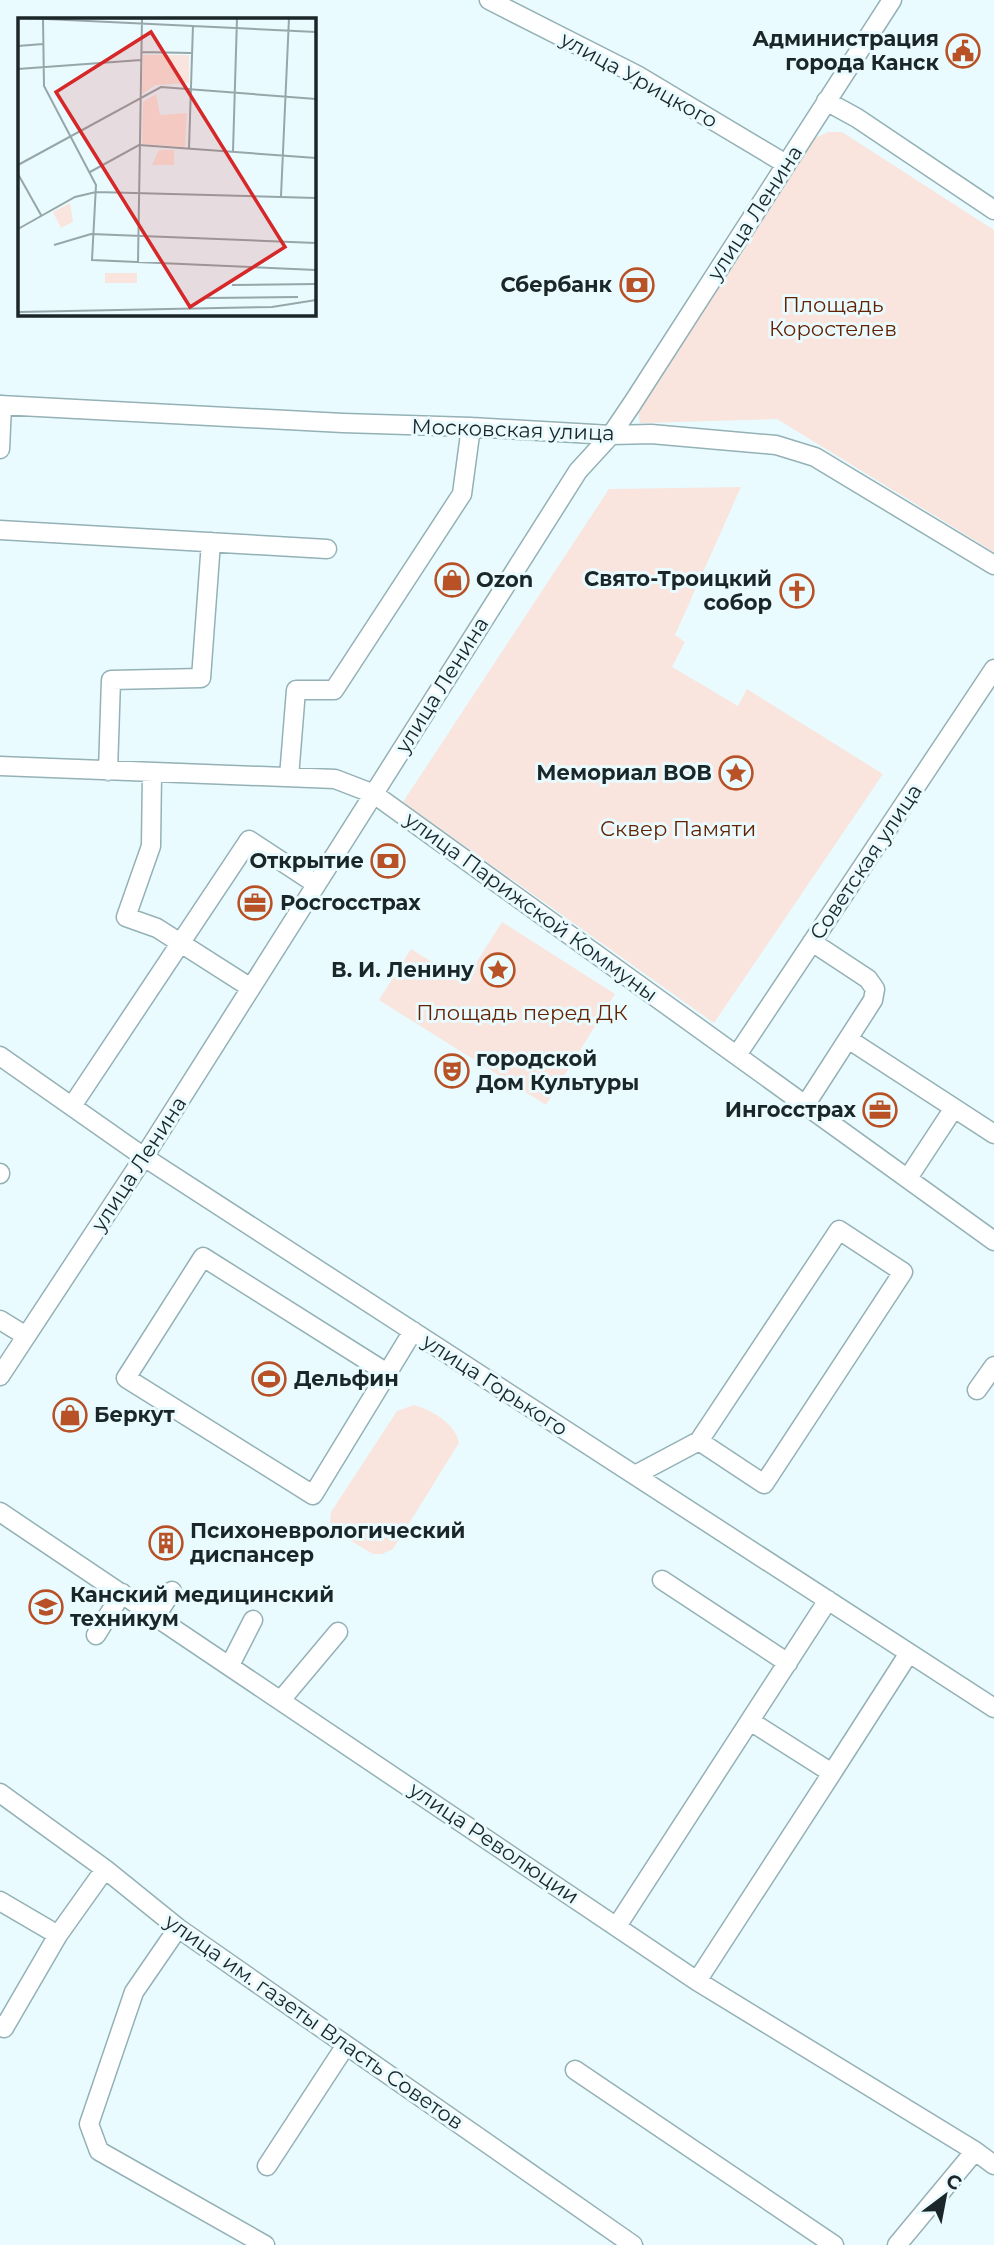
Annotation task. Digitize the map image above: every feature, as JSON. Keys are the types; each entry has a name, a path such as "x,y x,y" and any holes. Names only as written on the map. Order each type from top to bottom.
{"street":[{"name":"улица Урицкого","path":"489,0 637,75 786,164"},
{"name":"улица Ленина","path":"0,1376 144,1157 578,471 611,435 892,0"},
{"path":"827,101 857,118 994,210"},
{"path":"0,449 1,405"},
{"name":"Московская улица","path":"1,405 343,424 471,427 611,435 651,434 776,445 815,457 994,565"},
{"path":"289,777 296,690 334,690 462,494 471,427"},
{"path":"0,530 327,549"},
{"path":"108,771 111,680 201,678 211,542"},
{"name":"Советская улица","path":"737,1055 812,942 988,693 994,669"},
{"name":"улица Парижской Коммуны","path":"0,766 335,779 374,794 994,1241"},
{"path":"152,773 151,846 126,917 157,928 251,988"},
{"path":"72,1107 249,840 316,884"},
{"path":"806,1104 873,1000 874,989 868,979 812,942"},
{"path":"848,1039 994,1134"},
{"name":"улица Горького","path":"0,1056 144,1157 994,1708"},
{"path":"908,1178 954,1108"},
{"path":"635,1475 699,1441 839,1230 903,1272 764,1484 699,1441"},
{"path":"387,1373 203,1257 126,1378 313,1495 413,1331"},
{"path":"0,1320 26,1336"},
{"path":"977,1390 994,1366"},
{"name":"улица Революции","path":"0,1512 697,1981 994,2165"},
{"path":"662,1580 788,1663"},
{"path":"156,1616 172,1591"},
{"path":"96,1635 122,1593"},
{"path":"617,1926 828,1600"},
{"path":"230,1665 253,1620"},
{"path":"281,1700 338,1632"},
{"path":"697,1981 909,1653"},
{"path":"750,1720 832,1773"},
{"name":"улица им. газеты Власть Советов","path":"0,1793 105,1869 178,1928 633,2245"},
{"path":"0,2025 4,2028 58,1935 105,1869"},
{"path":"0,1901 58,1935"},
{"path":"178,1928 134,1992 89,2124 99,2151 265,2245"},
{"path":"267,2166 346,2045"},
{"path":"575,2070 834,2245"},
{"path":"897,2245 975,2151"}],"green space":[{"name":"Площадь Коростелев","path":"828,132 842,132 994,230 994,552 777,419 640,423 637,407 806,145"},
{"name":"Сквер Памяти","path":"741,487 675,635 685,642 672,667 738,706 747,689 883,774 714,1023 403,802 609,489"},
{"name":"Площадь перед ДК","path":"502,922 615,994 546,1105 379,1000 411,949 464,982"},
{"path":"414,1405 428,1410 448,1424 459,1443 393,1549 382,1554 373,1554 334,1531 330,1522 331,1512 397,1411"}],"place":[{"name":"Администрация города Канск","path":"963,51"},
{"name":"Сбербанк","path":"637,285"},
{"name":"Ozon","path":"452,580"},
{"name":"Свято-Троицкий собор","path":"797,591"},
{"name":"Мемориал ВОВ","path":"736,773"},
{"name":"Открытие","path":"388,861"},
{"name":"Росгосстрах","path":"255,903"},
{"name":"В. И. Ленину","path":"498,970"},
{"name":"городской Дом Культуры","path":"452,1071"},
{"name":"Ингосстрах","path":"880,1110"},
{"name":"Дельфин","path":"269,1379"},
{"name":"Беркут","path":"70,1415"},
{"name":"Психоневрологический диспансер","path":"166,1543"},
{"name":"Канский медицинский техникум","path":"46,1607"}]}
